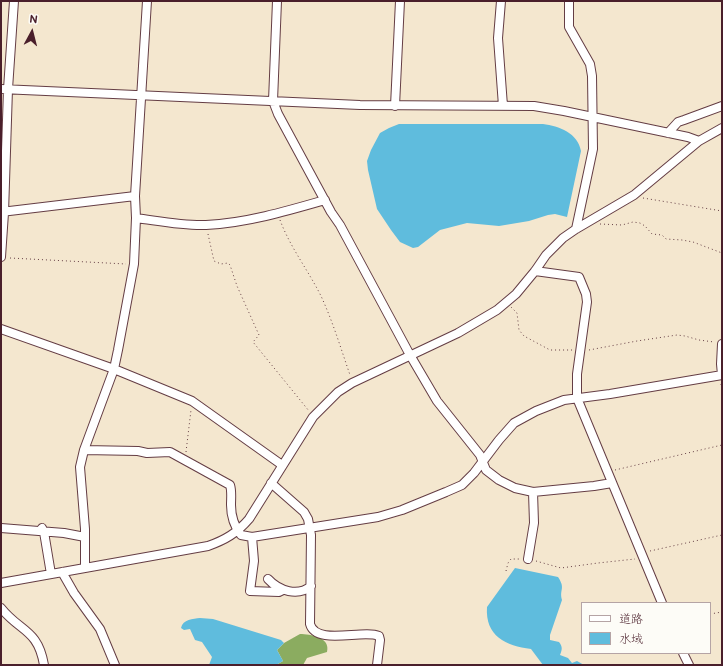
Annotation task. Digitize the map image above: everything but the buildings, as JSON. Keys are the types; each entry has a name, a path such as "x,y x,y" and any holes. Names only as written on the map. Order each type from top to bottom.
{"street":[{"path":"5,257 3,212 4,89 14,1"},
{"path":"85,568 85,537 80,467 84,450 114,369 134,264 136,218 135,196 148,1"},
{"path":"277,1 273,100 278,114 410,355 437,401 480,455 486,470 499,480 515,488 533,492 612,483"},
{"path":"395,106 400,1"},
{"path":"501,1 498,38 503,106"},
{"path":"569,1 569,27 592,70 592,149 576,229"},
{"path":"4,89 142,94 360,105 503,106 548,108 688,137 699,141"},
{"path":"668,133 678,122 722,106"},
{"path":"1,582 208,546 229,537 238,531 249,519 313,417 338,392 352,383 476,323 506,303 516,294 554,246 576,229 637,193 699,141 722,128"},
{"path":"3,212 135,196"},
{"path":"136,218 195,225 222,224 278,213 325,200"},
{"path":"535,271 580,277 587,302 577,374 577,398 662,602"},
{"path":"1,329 114,369 192,401 282,466"},
{"path":"84,450 138,451 147,453 170,452 230,485 234,525 241,535 252,537 310,528 378,516 402,510 462,485 483,462 514,423 536,411 564,400 610,394 721,375 722,344"},
{"path":"271,483 304,512 308,519 311,535 310,624 312,629 315,633 322,635 356,635 369,633 379,636 380,640 377,665"},
{"path":"528,559 534,523 533,492"},
{"path":"1,528 43,530 85,537"},
{"path":"43,530 51,574"},
{"path":"252,537 254,561 250,591 279,592 283,590"},
{"path":"62,572 74,593 100,629 115,665"},
{"path":"268,579 274,586 283,590 302,591 311,586"},
{"path":"1,608 10,618 34,638 41,650 44,665"},
{"path":"684,654 689,665"}],"path":[{"path":"637,193 642,198 722,211"},
{"path":"278,213 284,230 304,269 320,295 340,344 352,383"},
{"path":"594,218 598,224 622,225 633,222 640,223 652,234 662,235 666,239 693,242 722,253"},
{"path":"206,225 214,261 221,264 228,263 230,265 237,286 259,335 253,342 313,417"},
{"path":"5,257 134,264"},
{"path":"506,303 517,313 519,330 524,336 550,350 595,349 637,341 677,336 685,336 722,344"},
{"path":"721,375 722,393"},
{"path":"185,461 192,401"},
{"path":"607,472 722,446"},
{"path":"506,571 508,563 511,559 528,559 561,568 642,556 722,535"},
{"path":"711,614 722,612"}],"green space":[{"path":"300,634 319,637 326,643 327,652 307,658 303,665 276,665 283,661 277,650 284,643"}],"water":[{"path":"399,124 543,124 567,132 576,139 581,151 567,217 555,214 529,221 499,226 467,223 440,230 418,247 413,248 400,242 377,209 367,161 380,133"},
{"path":"515,568 558,577 562,584 562,600 550,635 550,640 559,642 561,645 562,648 560,655 568,658 572,663 577,661 584,665 543,665 531,649 522,648 506,642 493,632 487,617 487,607"},
{"path":"200,618 213,619 281,640 284,643 277,650 283,661 276,665 209,665 212,657 202,642 195,640 190,629 184,630 181,628 186,621"}]}
